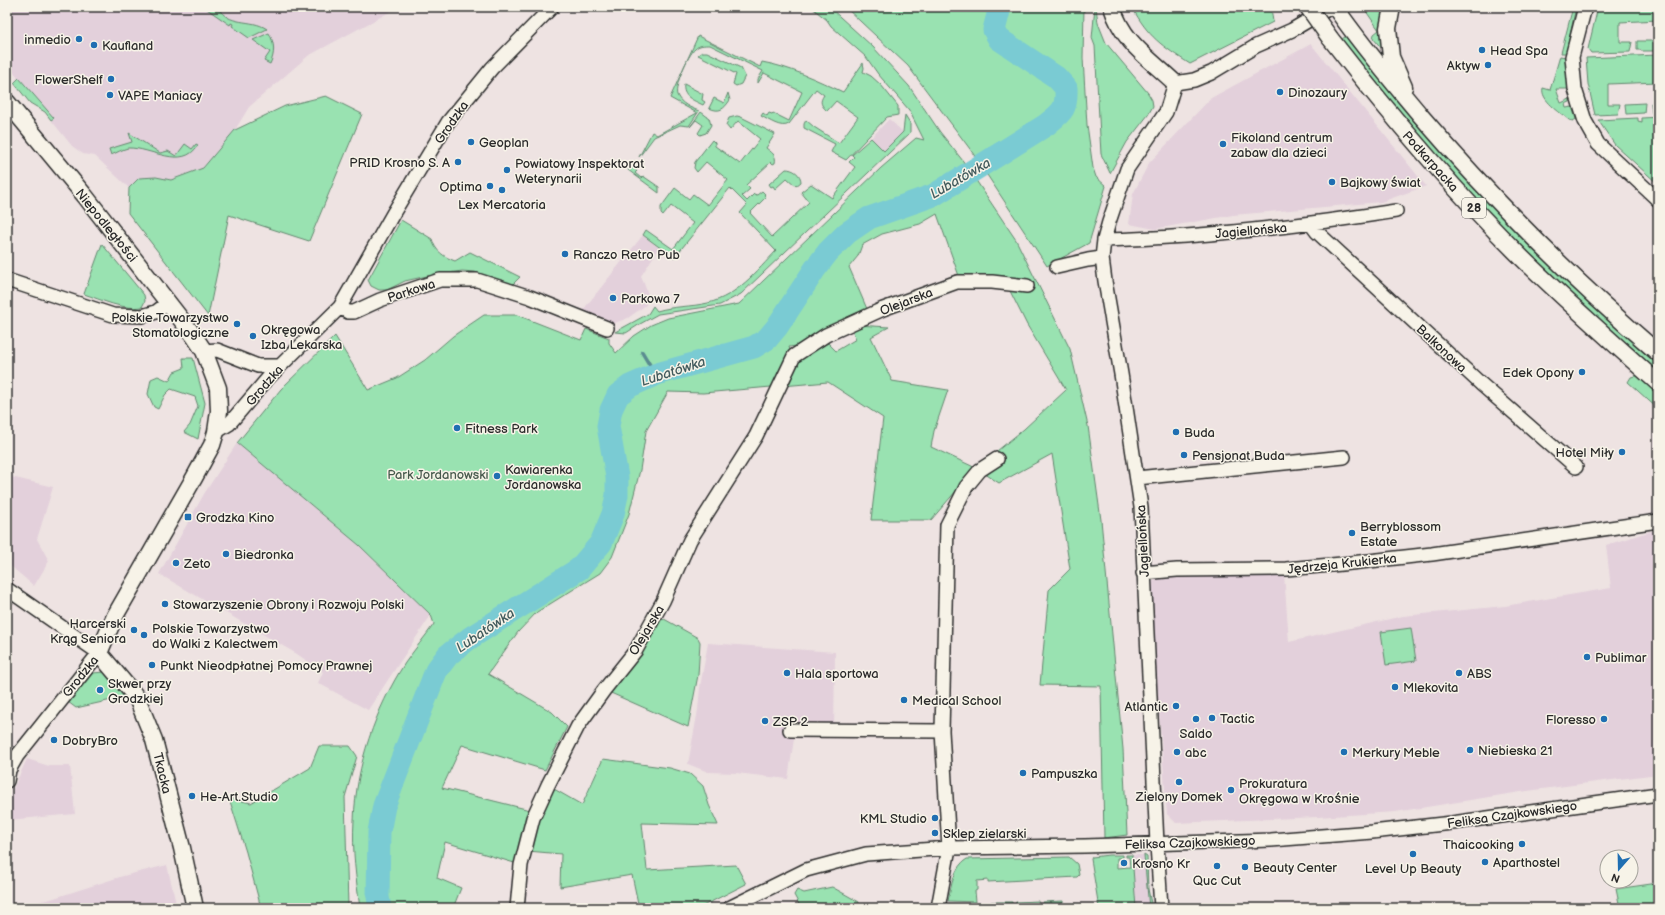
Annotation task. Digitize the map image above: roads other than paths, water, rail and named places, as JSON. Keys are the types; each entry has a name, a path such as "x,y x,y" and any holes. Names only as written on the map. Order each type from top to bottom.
{"main road":[{"path":"1112,7 1116,21 1123,34 1175,83"},
{"name":"Podkarpacka","path":"1308,7 1330,38 1401,126 1472,207 1564,298 1658,383"},
{"name":"Podkarpacka","path":"1335,7 1345,22 1455,155 1547,252 1595,298 1658,353"},
{"path":"1392,7 1388,28 1391,57 1412,104"},
{"name":"Niepodległości","path":"7,102 85,196 204,351 218,388 219,411 216,432"},
{"name":"Grodzka","path":"99,653 115,616 194,478 212,445 216,432"},
{"name":"Tkacka","path":"99,653 137,698 154,740 182,848 195,908"}],"street":[{"name":"Grodzka","path":"216,432 229,424 239,414 280,366 340,307 394,212 448,122 492,68 552,7"},
{"path":"1175,83 1194,80 1211,73 1256,46 1292,30 1331,7"},
{"path":"1585,7 1572,57 1575,89 1585,121 1598,144 1658,200"},
{"name":"Jagiellońska","path":"1161,908 1143,573 1141,507 1102,258 1104,240 1115,202 1127,169 1166,112 1175,83"},
{"name":"Jagiellońska","path":"1104,240 1138,239 1310,224 1396,211"},
{"name":"Balkonowa","path":"1310,224 1481,384 1576,467"},
{"path":"1057,267 1102,258"},
{"path":"7,280 113,315 142,316 156,312 168,303"},
{"name":"Parkowa","path":"340,307 348,312 354,312 380,300 440,280 477,280 530,297 576,314 607,328"},
{"name":"Olejarska","path":"517,908 521,866 533,818 548,785 578,726 636,650 663,601 690,540 756,436 790,353 883,309 957,282 992,282 1027,286"},
{"path":"204,351 217,350 258,366 280,366"},
{"path":"1137,478 1344,457"},
{"path":"938,908 948,848 942,731 947,525 966,487 980,470 998,459"},
{"name":"Jędrzeja Krukierka","path":"1143,573 1177,570 1286,569 1342,564 1432,554 1658,521"},
{"path":"7,589 99,653"},
{"name":"Grodzka","path":"7,781 9,770 17,756 99,653"},
{"path":"790,730 942,731"},
{"name":"Feliksa Czajkowskiego","path":"729,908 806,870 866,854 948,848 1271,840 1372,832 1458,822 1658,794"}],"waterway":[{"name":"Lubatówka","path":"380,908 378,897 379,832 384,806 436,671 448,655 470,638 579,569 601,543 613,514 617,495 617,477 608,426 611,410 618,395 630,386 657,374 754,347 767,339 777,327 815,269 828,252 847,233 869,218 934,195 1046,125 1060,113 1066,101 1066,88 1056,77 999,39 994,30 1000,7"},
{"path":"642,352 651,367 652,375"}],"place":[{"name":"inmedio","path":"79,39"},
{"name":"Kaufland","path":"94,45"},
{"name":"Head Spa","path":"1482,50"},
{"name":"Aktyw","path":"1488,65"},
{"name":"FlowerShelf","path":"111,79"},
{"name":"Dinozaury","path":"1280,92"},
{"name":"VAPE Maniacy","path":"110,95"},
{"name":"Geoplan","path":"471,142"},
{"name":"Fikoland centrum zabaw dla dzieci","path":"1223,144"},
{"name":"PRID Krosno S. A","path":"458,162"},
{"name":"Powiatowy Inspektorat Weterynarii","path":"507,170"},
{"name":"Bajkowy świat","path":"1332,182"},
{"name":"Optima","path":"490,186"},
{"name":"Lex Mercatoria","path":"502,190"},
{"name":"Ranczo Retro Pub","path":"565,254"},
{"name":"Parkowa 7","path":"613,298"},
{"name":"Polskie Towarzystwo Stomatologiczne","path":"237,324"},
{"name":"Okręgowa Izba Lekarska","path":"253,336"},
{"name":"Edek Opony","path":"1582,372"},
{"name":"Fitness Park","path":"457,428"},
{"name":"Buda","path":"1176,432"},
{"name":"Hotel Miły","path":"1622,452"},
{"name":"Pensjonat Buda","path":"1184,455"},
{"name":"Kawiarenka Jordanowska","path":"497,476"},
{"name":"Grodzka Kino","path":"188,517"},
{"name":"Berryblossom Estate","path":"1352,533"},
{"name":"Biedronka","path":"226,554"},
{"name":"Zeto","path":"176,563"},
{"name":"Stowarzyszenie Obrony i Rozwoju Polski","path":"165,604"},
{"name":"Harcerski Krąg Seniora","path":"134,630"},
{"name":"Polskie Towarzystwo do Walki z Kalectwem","path":"144,635"},
{"name":"Publimar","path":"1587,657"},
{"name":"Punkt Nieodpłatnej Pomocy Prawnej","path":"152,665"},
{"name":"Hala sportowa","path":"787,673"},
{"name":"ABS","path":"1459,673"},
{"name":"Mlekovita","path":"1395,687"},
{"name":"Skwer przy Grodzkiej","path":"100,690"},
{"name":"Medical School","path":"904,700"},
{"name":"Atlantic","path":"1176,706"},
{"name":"Tactic","path":"1212,718"},
{"name":"Saldo","path":"1196,719"},
{"name":"Floresso","path":"1604,719"},
{"name":"ZSP 2","path":"765,721"},
{"name":"DobryBro","path":"54,740"},
{"name":"Niebieska 21","path":"1470,750"},
{"name":"abc","path":"1177,752"},
{"name":"Merkury Meble","path":"1344,752"},
{"name":"Pampuszka","path":"1023,773"},
{"name":"Zielony Domek","path":"1179,782"},
{"name":"Prokuratura Okręgowa w Krośnie","path":"1231,790"},
{"name":"He-Art.Studio","path":"192,796"},
{"name":"KML Studio","path":"935,818"},
{"name":"Sklep zielarski","path":"935,833"},
{"name":"Thaicooking","path":"1522,844"},
{"name":"Level Up Beauty","path":"1413,854"},
{"name":"Aparthostel","path":"1485,862"},
{"name":"Krosno Kr","path":"1124,863"},
{"name":"Quc Cut","path":"1217,866"},
{"name":"Beauty Center","path":"1245,867"}],"park label":[{"name":"Park Jordanowski","path":"438,474"}]}
